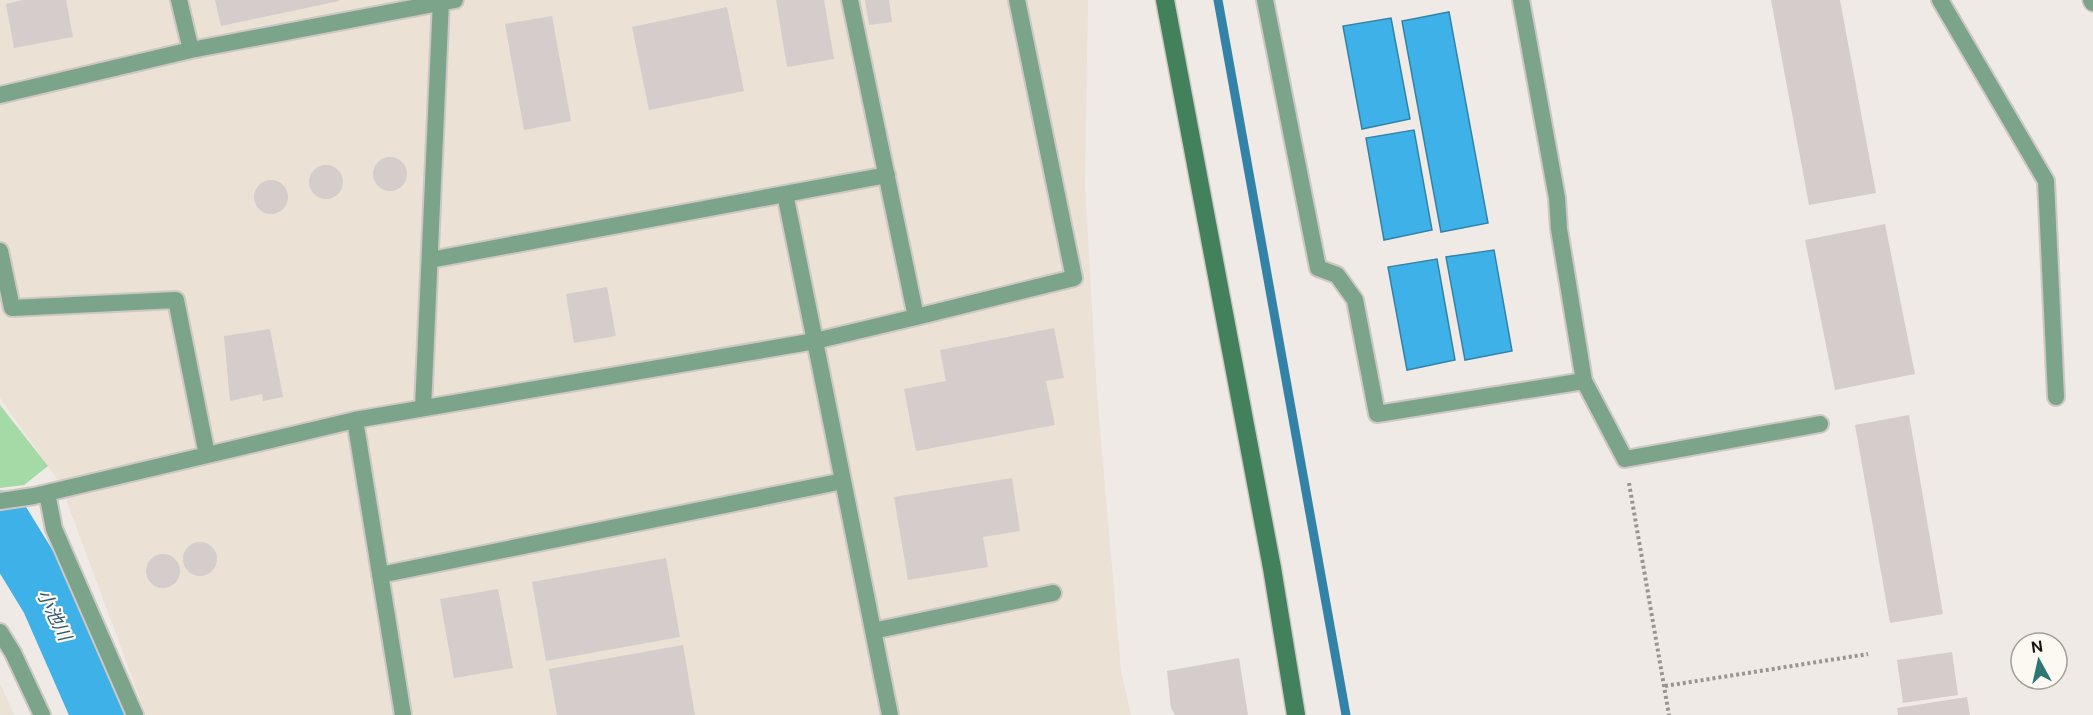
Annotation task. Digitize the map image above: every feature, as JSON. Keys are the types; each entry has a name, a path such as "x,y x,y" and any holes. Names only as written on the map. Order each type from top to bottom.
{"street":[{"path":"1165,0 1272,568 1296,715"}],"lane":[{"path":"179,0 191,50"},
{"path":"850,0 916,317"},
{"path":"0,501 41,494 356,420 815,341 1074,278 1017,0"},
{"path":"1265,0 1318,268 1337,276 1355,300 1377,414 1584,381"},
{"path":"1521,0 1557,198 1559,229 1584,381 1625,459 1820,424"},
{"path":"1940,0 2046,181 2056,397"},
{"path":"0,95 191,50 445,1 423,408"},
{"path":"430,260 886,175"},
{"path":"785,194 890,715"},
{"path":"0,251 12,309 176,300 207,455"},
{"path":"356,420 403,715"},
{"path":"380,575 843,481"},
{"path":"41,494 135,715"},
{"path":"873,631 1053,593"},
{"path":"0,632 13,653 42,715"}],"path":[{"path":"1625,459 1669,715"},
{"path":"1665,686 1868,654"}],"shaded area":[{"path":"0,0 1088,0 1085,187 1097,394 1121,671 1131,715 146,715 60,483 0,398"},
{"path":"0,683 14,715 0,715"}],"green space":[{"path":"0,405 48,466 24,485 0,488"}],"water":[{"path":"1449,12 1488,223 1441,232 1402,21"},
{"path":"1391,18 1410,119 1362,129 1343,26"},
{"path":"1414,130 1432,230 1384,240 1366,138"},
{"path":"1494,250 1512,351 1465,360 1446,257"},
{"path":"1437,259 1455,360 1407,370 1388,267"}],"building":[{"path":"23,0 66,0 73,37 14,48 6,4"},
{"path":"215,0 339,0 339,1 221,26"},
{"path":"776,0 824,0 834,59 787,67"},
{"path":"865,0 889,0 892,22 869,25"},
{"path":"1771,0 1840,0 1876,193 1809,205"},
{"path":"727,7 744,91 649,110 632,27"},
{"path":"552,16 571,121 524,130 505,24"},
{"path":"390,157 402,162 407,174 402,186 390,191 378,186 373,174 378,162"},
{"path":"326,165 338,170 343,182 338,194 326,199 314,194 309,182 314,170"},
{"path":"271,180 283,185 288,197 283,209 271,214 259,209 254,197 259,185"},
{"path":"1885,224 1915,374 1835,390 1805,240"},
{"path":"607,287 616,336 574,343 566,294"},
{"path":"1054,328 1064,378 1046,381 1055,425 916,451 904,389 946,381 940,350"},
{"path":"270,329 283,397 263,401 262,394 230,401 224,336"},
{"path":"1909,415 1943,614 1890,623 1855,425"},
{"path":"1012,478 1020,531 983,537 988,567 908,580 894,497"},
{"path":"200,542 212,547 217,559 212,571 200,576 188,571 183,559 188,547"},
{"path":"163,554 175,559 180,571 175,583 163,588 151,583 146,571 151,559"},
{"path":"666,558 680,637 546,661 532,582"},
{"path":"498,589 513,668 454,678 440,599"},
{"path":"683,645 695,715 557,715 549,669"},
{"path":"1952,652 1958,695 1903,703 1897,660"},
{"path":"1239,658 1248,715 1175,715 1171,708 1167,671"},
{"path":"1967,697 1970,715 1898,715 1897,708"}],"waterway":[{"path":"1218,0 1346,715"},
{"name":"小池川","path":"0,519 49,599 100,715"}]}
